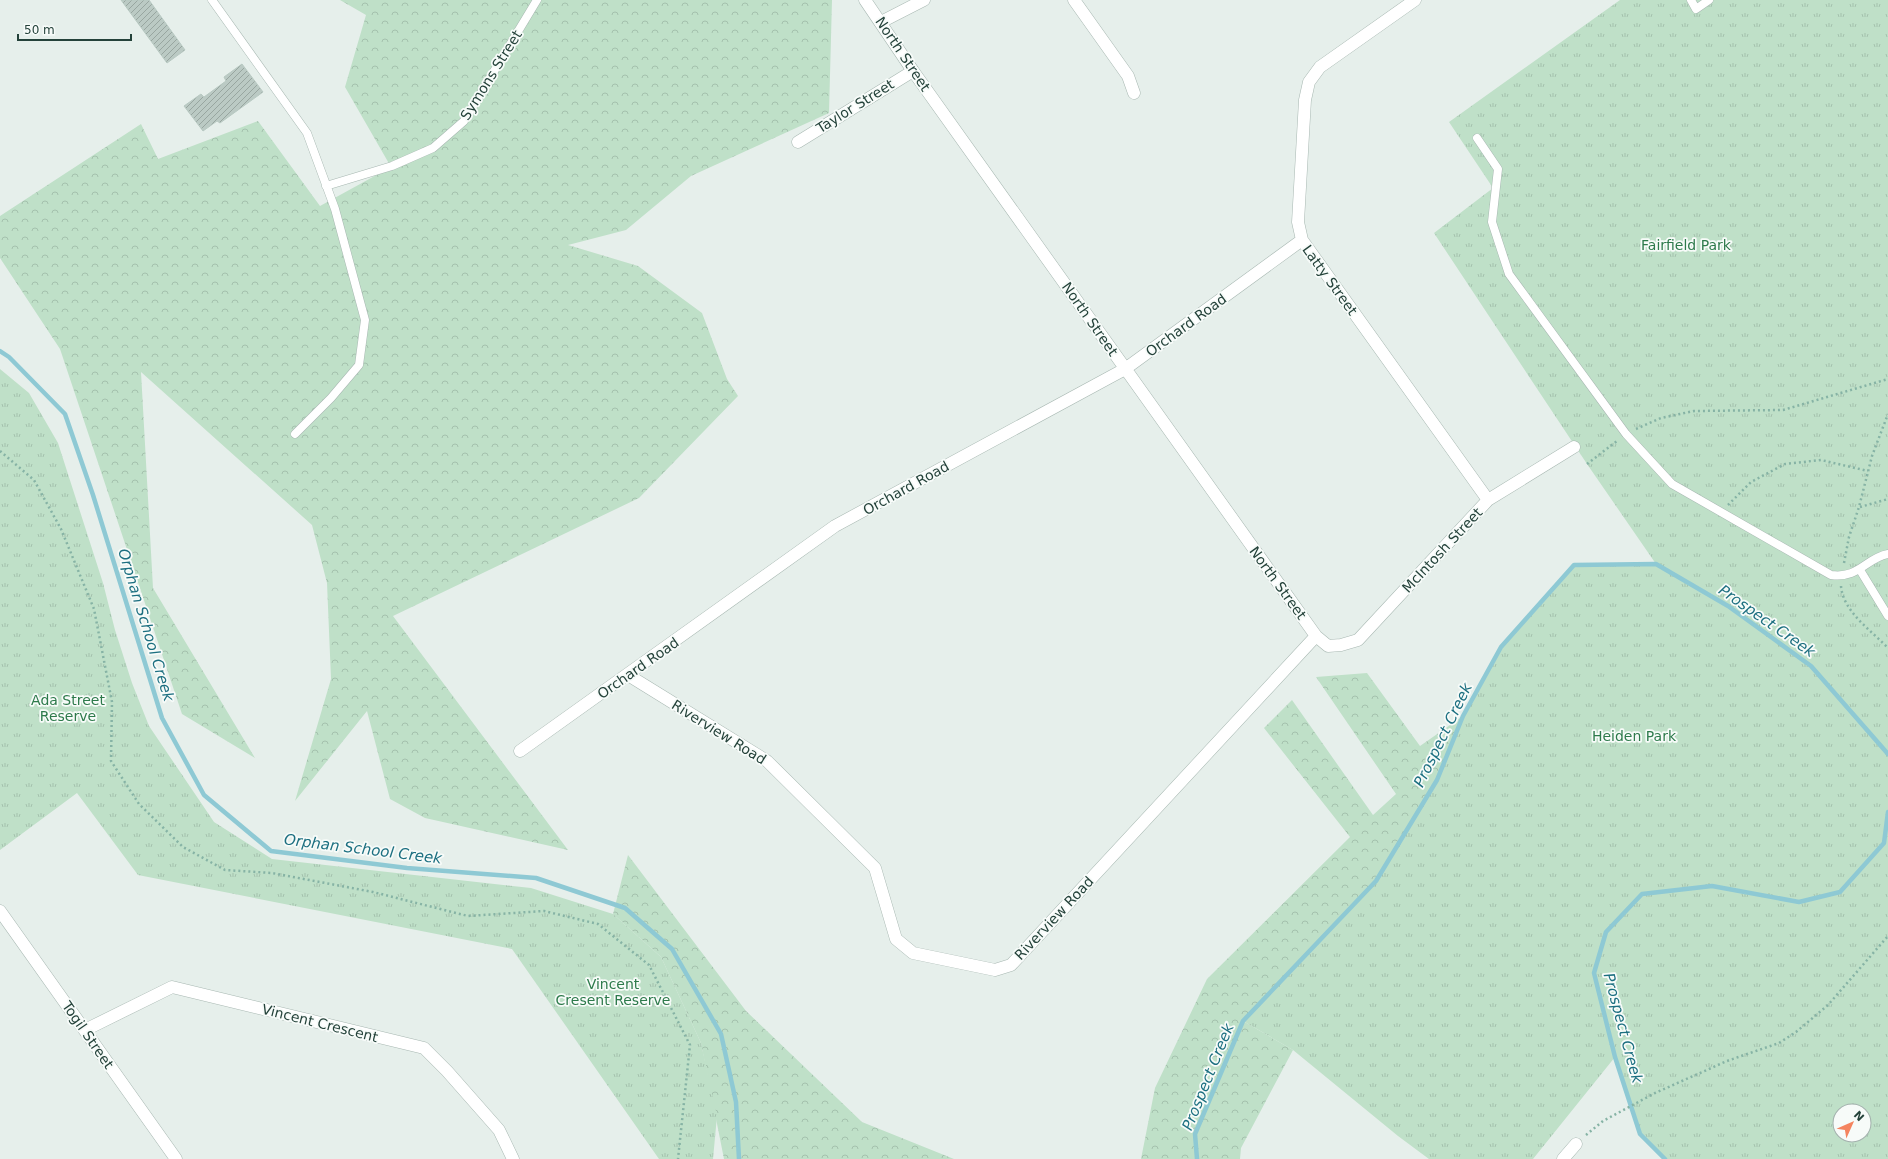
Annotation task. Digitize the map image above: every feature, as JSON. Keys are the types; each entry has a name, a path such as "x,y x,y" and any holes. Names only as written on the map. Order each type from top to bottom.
{"street":[{"name":"North Street","path":"865,0 913,71 1316,636"},
{"path":"881,22 924,0"},
{"path":"1074,0 1128,76 1134,93"},
{"name":"Latty Street","path":"1415,0 1320,67 1309,82 1305,100 1298,222 1302,240 1488,500"},
{"name":"Taylor Street","path":"798,142 913,71"},
{"name":"Orchard Road","path":"520,751 835,526 1125,369 1302,240"},
{"name":"McIntosh Street","path":"1316,636 1328,646 1341,645 1358,640 1488,500 1574,447"},
{"name":"Riverview Road","path":"628,675 767,761 875,868 896,939 913,953 995,970 1011,965 1316,636"},
{"name":"Togil Street","path":"0,911 176,1159"},
{"name":"Vincent Crescent","path":"85,1030 172,987 424,1048 447,1071 499,1130 512,1159"},
{"path":"1563,1159 1576,1144"}],"lane":[{"path":"212,0 307,133 335,209 365,320 359,365 331,398 295,434"},
{"name":"Symons Street","path":"326,186 392,166 433,148 459,126 464,121 537,0"},
{"path":"1691,0 1696,8 1709,0"},
{"path":"1477,138 1498,170 1492,222 1509,274 1626,434 1672,484 1831,575 1841,576 1860,570 1881,555 1888,554"},
{"path":"1860,570 1888,616"}],"path":[{"path":"1587,464 1626,434 1661,418 1694,411 1783,410 1888,379"},
{"path":"1888,414 1872,456 1860,507 1849,537 1841,576 1842,589 1846,602 1860,620 1888,648"},
{"path":"0,451 34,480 61,529 94,609 112,702 112,761 139,804 182,847 225,870 272,873 373,892 468,916 544,911 598,924 649,965 690,1045 678,1159"},
{"path":"1720,512 1751,482 1785,464 1821,460 1868,471"},
{"path":"1860,507 1888,499"},
{"path":"1576,1144 1603,1121 1655,1093 1727,1061 1779,1043 1796,1032 1828,1005 1888,936"}],"green space":[{"path":"340,0 832,0 829,113 691,176 626,230 568,245 638,266 702,313 727,379 738,396 639,498 393,616 568,850 425,818 390,799 367,711 295,801 331,679 327,583 312,525 141,372 153,588 255,758 182,714 60,349 0,258 0,216 141,124 158,159 258,121 320,206 391,167 345,87 366,15"},
{"path":"1620,0 1888,0 1888,1159 1665,1159 1640,1134 1615,1057 1533,1159 1429,1159 1398,1136 1293,1050 1243,1021 1376,881 1437,780 1463,716 1501,648 1574,565 1656,564 1587,464 1434,233 1493,188 1449,122"},
{"path":"0,369 29,393 58,443 103,583 115,630 132,683 149,726 214,822 272,859 531,888 613,914 661,957 701,1043 717,1116 713,1159 659,1159 512,949 138,875 77,793 0,850"},
{"path":"1367,673 1420,746 1463,716 1437,780 1376,881 1243,1021 1293,1050 1241,1148 1240,1159 1141,1159 1155,1088 1207,979 1350,837 1264,728 1292,700 1373,815 1396,794 1316,677"},
{"path":"628,855 746,1011 862,1122 954,1159 724,1159 701,1043 661,957 613,914"}],"building":[{"path":"121,0 149,0 185,50 167,63"},
{"path":"242,64 263,92 220,123 217,121 203,131 184,106 201,94 204,97 226,81 224,77"}],"waterway":[{"name":"Orphan School Creek","path":"0,351 9,357 65,414 93,495 162,718 204,795 271,851 407,868 536,878 625,908 672,949 721,1034 736,1102 739,1159"},
{"name":"Prospect Creek","path":"1197,1159 1195,1134 1243,1021 1376,881 1437,780 1463,716 1501,647 1574,565 1656,564 1728,606 1811,666 1888,754"},
{"name":"Prospect Creek","path":"1665,1159 1640,1134 1615,1057 1594,973 1606,932 1642,894 1712,886 1799,902 1840,892 1884,843 1888,812"}],"park label":[{"name":"Fairfield Park","path":"1686,245"},
{"name":"Ada Street Reserve","path":"68,708"},
{"name":"Heiden Park","path":"1634,736"},
{"name":"Vincent Cresent Reserve","path":"613,992"}]}
